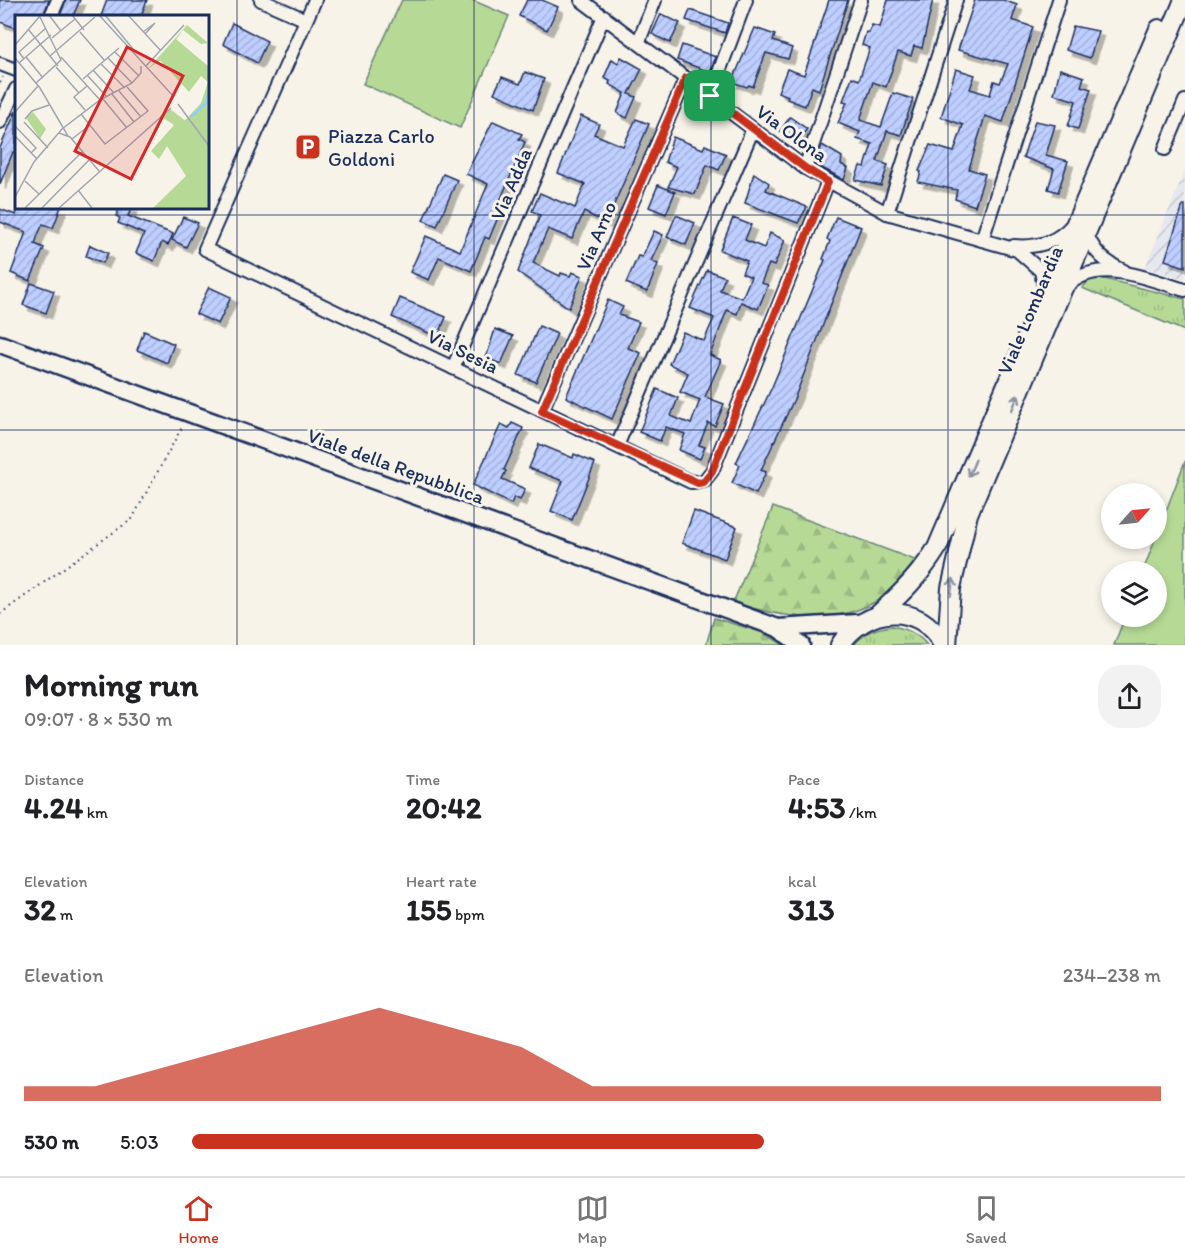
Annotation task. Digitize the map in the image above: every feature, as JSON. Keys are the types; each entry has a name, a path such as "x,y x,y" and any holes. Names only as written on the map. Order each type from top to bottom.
{"main road":[{"name":"Viale Lombardia","path":"1083,225 1172,0"},
{"name":"Viale Lombardia","path":"945,645 951,588 968,514 1053,296 1184,0"},
{"name":"Viale Lombardia","path":"879,614 913,582 937,548 1053,296"},
{"path":"840,645 858,623 879,614 900,614 921,621 945,645"}],"street":[{"path":"51,15 58,0"},
{"path":"261,0 306,20 315,0"},
{"name":"Via Olona","path":"581,0 639,41 805,168 887,213 1006,246 1027,256 1041,271 1053,296"},
{"path":"639,41 655,0"},
{"path":"710,96 746,0"},
{"path":"805,168 861,0"},
{"path":"887,213 956,0"},
{"path":"982,240 1059,0"},
{"name":"Via Adda","path":"453,368 604,16"},
{"name":"Via Sesia","path":"306,20 205,249 691,482 704,482 712,471 828,182"},
{"path":"0,64 15,70"},
{"name":"Via Arno","path":"542,411 686,78"},
{"path":"0,122 15,91"},
{"path":"1165,149 1185,101"},
{"path":"617,446 753,129"},
{"path":"1083,225 1092,245 1102,258 1133,275"},
{"name":"Via Olona","path":"1006,246 1031,247 1051,242 1069,229 1083,225"},
{"path":"1053,296 1077,278 1094,271 1133,275 1185,290"},
{"name":"Viale della Repubblica","path":"0,344 778,628"},
{"path":"778,628 858,623"},
{"path":"778,628 801,645"}],"path":[{"path":"0,614 132,519 189,413"}],"shaded area":[{"path":"1185,171 1185,279 1145,268"}],"green space":[{"path":"402,0 472,0 509,16 460,128 363,84"},
{"path":"1093,276 1185,299 1185,331 1082,288"},
{"path":"1185,461 1185,645 1114,645 1121,627 1167,627 1167,561 1147,561 1151,549 1167,549 1167,508"},
{"path":"773,507 920,562 883,597 865,607 828,617 790,616 733,603"},
{"path":"714,618 764,633 784,645 706,645"},
{"path":"892,626 911,632 927,645 854,645 871,631"}],"building":[{"path":"0,0 49,0 43,15 15,15 15,28 0,22"},
{"path":"66,0 80,0 73,15 60,15"},
{"path":"107,0 147,0 141,15 101,15"},
{"path":"527,0 542,0 558,7 547,30 519,16"},
{"path":"829,0 848,0 819,90 812,87 805,106 787,99 788,96 778,92 787,69 804,75"},
{"path":"888,0 933,0 922,48 914,46 911,56 898,52 886,87 873,82 860,120 881,127 893,93 913,99 901,135 887,131 877,161 888,165 881,186 855,180 860,166 865,167 872,144 857,139 860,132 838,123 847,102 843,101 852,77 859,80 870,48 862,45 866,32 869,33 872,25 880,27"},
{"path":"975,0 1003,0 1017,5 1012,20 1033,27 1003,122 985,116 969,169 985,174 975,206 955,199 957,190 918,182 921,172 919,171 930,145 954,152 963,125 941,117 956,69 975,75 970,89 990,95 994,81 1000,83 1008,64 958,50"},
{"path":"690,10 728,23 725,33 686,20"},
{"path":"661,14 680,23 670,43 652,34"},
{"path":"232,23 267,41 257,63 223,44"},
{"path":"1073,26 1098,31 1090,58 1066,50"},
{"path":"755,28 775,35 773,41 792,48 788,59 766,53 753,87 749,85 747,87 732,82"},
{"path":"682,45 716,57 710,72 677,60"},
{"path":"621,57 642,69 629,94 636,97 627,118 617,113 625,93 609,84 610,81 604,78 612,59 618,63"},
{"path":"1060,69 1084,77 1081,86 1091,89 1078,129 1068,126 1076,101 1054,94"},
{"path":"525,72 544,79 533,110 494,93 502,77 520,84"},
{"path":"15,113 15,153 13,152 0,184 0,148"},
{"path":"581,116 599,124 594,134 623,146 636,119 649,124 606,223 584,212 572,239 548,229 533,263 560,276 561,273 570,276 572,272 582,276 569,308 518,272 540,215 532,211 540,193 575,208 585,184 558,173"},
{"path":"790,117 807,129 798,141 780,131"},
{"path":"493,121 522,134 519,139 525,142 497,208 501,210 489,239 485,237 471,271 439,257 429,280 410,272 426,236 460,251 488,184 466,174"},
{"path":"1035,121 1055,125 1046,155 1068,161 1058,192 1048,189 1054,169 1023,157"},
{"path":"673,137 703,149 705,145 726,154 719,170 707,165 695,194 668,187 677,167 665,162"},
{"path":"822,145 842,157 841,164 848,168 844,180 815,164"},
{"path":"754,173 769,183 766,190 807,207 798,223 745,203"},
{"path":"443,174 457,180 437,226 423,220"},
{"path":"658,185 675,192 666,214 649,207"},
{"path":"1183,205 1185,205 1185,267 1165,260"},
{"path":"19,208 61,208 53,228 43,224 38,235 35,244 44,248 30,281 11,273 26,232 0,222 0,209 16,215"},
{"path":"120,208 132,208 128,216 173,234 168,245 162,242 154,261 136,253 144,234 118,223 120,218 116,216"},
{"path":"676,215 695,223 686,245 667,237"},
{"path":"183,217 198,223 186,247 172,240"},
{"path":"836,217 861,227 795,397 761,470 766,472 756,494 732,483 740,465 736,463 772,387 825,260 823,259 830,241 827,239"},
{"path":"733,218 751,225 745,240 764,248 770,233 785,240 774,266 769,264 761,283 768,285 758,309 741,302 737,314 727,310 710,355 721,360 705,397 724,404 715,426 708,423 699,445 705,447 700,459 679,450 685,434 666,427 660,441 639,432 657,389 678,398 671,416 691,424 700,400 680,392 688,373 669,364 683,332 704,341 714,318 690,308 707,270 725,277 720,290 742,298 751,277 742,273 747,261 720,250"},
{"path":"654,231 663,235 651,261 658,264 647,292 626,283 638,256 642,257"},
{"path":"90,245 108,253 103,263 86,256"},
{"path":"31,283 54,291 46,313 23,305"},
{"path":"209,287 231,297 218,324 196,314"},
{"path":"400,298 446,317 438,337 392,317"},
{"path":"608,300 623,307 619,315 639,322 628,348 641,353 612,419 566,397"},
{"path":"539,326 557,334 536,382 518,375"},
{"path":"495,329 513,336 501,364 486,358"},
{"path":"144,331 174,344 167,363 137,350"},
{"path":"512,423 523,428 502,479 525,489 520,500 514,497 511,504 473,485 501,424 509,428"},
{"path":"539,444 573,458 574,454 595,463 572,520 551,511 563,481 529,468"},
{"path":"694,511 737,527 725,559 682,543"}],"place":[{"name":"Piazza Carlo Goldoni","path":"308,147"}],"route":[{"path":"686,78 710,96 805,168 828,182 710,476 704,482 698,483 691,482 542,411 686,78"}]}
